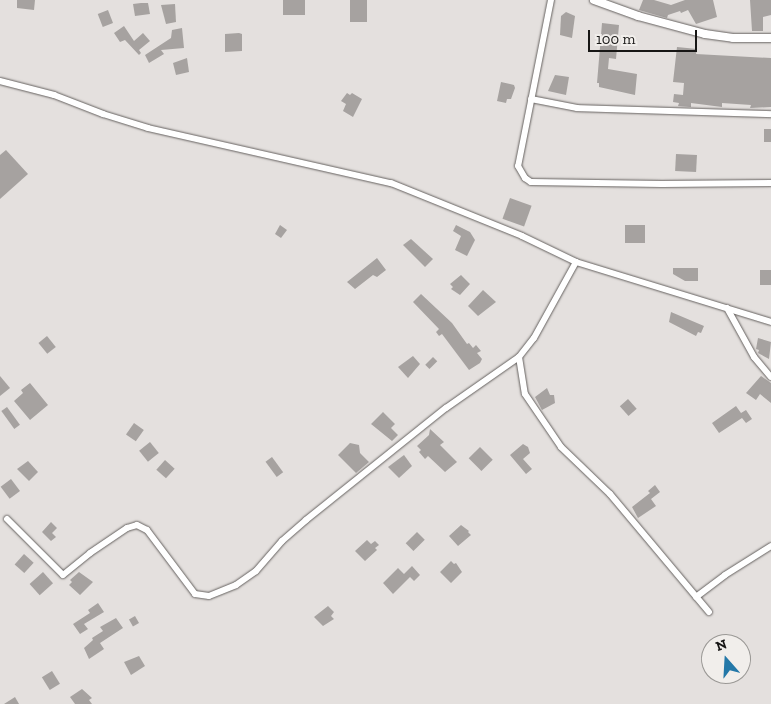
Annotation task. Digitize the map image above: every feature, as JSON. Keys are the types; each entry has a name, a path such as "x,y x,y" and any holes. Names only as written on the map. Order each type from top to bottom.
{"street":[{"path":"551,0 518,166 525,178 531,182 771,183"},
{"path":"594,0 638,16 705,34 733,38 771,38"},
{"path":"0,81 54,95 103,114 148,128 391,183 522,236 576,262 771,322"},
{"path":"531,99 577,108 771,114"},
{"path":"7,518 63,575 90,553 127,528 142,526 190,590 198,596 209,596 248,578 282,541 306,520 446,408 518,357 534,338 576,262"},
{"path":"727,308 754,357 771,377"},
{"path":"518,357 525,394 561,447 610,494 709,612"},
{"path":"696,598 725,575 771,546"}],"building":[{"path":"17,0 35,0 34,10 17,8"},
{"path":"283,0 305,0 305,15 283,15"},
{"path":"350,0 367,0 367,22 350,22"},
{"path":"643,0 654,0 671,5 685,0 713,0 717,17 696,24 688,10 668,15 667,18 639,10"},
{"path":"750,0 771,0 771,15 763,17 763,31 752,31"},
{"path":"148,3 150,14 135,16 133,4"},
{"path":"175,4 176,22 166,24 161,5"},
{"path":"108,10 113,23 103,27 98,14"},
{"path":"566,12 575,16 572,38 560,35 561,16"},
{"path":"602,23 619,25 616,59 609,58 608,69 637,74 635,95 599,87 599,83 597,83"},
{"path":"124,26 134,41 143,33 150,41 139,50 141,53 139,55 125,40 120,42 114,33"},
{"path":"182,28 184,48 161,50 164,54 149,63 145,55 171,38 172,30"},
{"path":"225,34 242,34 242,51 225,52"},
{"path":"677,47 697,49 696,54 771,58 771,107 750,108 751,105 722,103 722,107 691,103 691,107 678,106 679,103 673,102 674,94 683,95 684,83 673,82"},
{"path":"187,58 189,72 176,75 173,63"},
{"path":"555,75 569,77 566,95 548,91"},
{"path":"501,82 514,85 515,88 511,99 507,99 506,103 497,101"},
{"path":"347,93 350,95 352,93 362,99 353,117 343,111 346,104 341,101"},
{"path":"764,129 771,129 771,142 764,142"},
{"path":"6,150 28,174 0,199 0,155"},
{"path":"676,154 697,155 696,172 675,171"},
{"path":"510,198 532,206 524,227 502,219"},
{"path":"280,225 287,230 281,238 275,234"},
{"path":"456,225 470,232 475,240 467,256 455,250 461,236 453,231"},
{"path":"625,225 645,225 645,243 625,243"},
{"path":"411,239 433,259 425,267 403,245"},
{"path":"377,258 386,270 377,277 373,275 355,289 347,282"},
{"path":"673,268 698,268 698,281 685,281 673,274"},
{"path":"760,270 771,270 771,285 760,285"},
{"path":"461,275 470,284 460,295 451,289 453,287 450,284"},
{"path":"483,290 496,302 478,316 468,306"},
{"path":"421,294 452,323 467,344 469,343 473,348 476,345 481,351 477,353 482,359 480,363 469,370 442,334 439,336 436,332 439,329 413,302"},
{"path":"671,312 704,326 701,333 698,332 696,336 669,322"},
{"path":"47,336 56,347 47,354 38,343"},
{"path":"758,338 771,342 769,359 758,353 759,350 756,349"},
{"path":"413,356 420,364 408,378 398,367"},
{"path":"433,357 437,361 429,369 425,365"},
{"path":"0,376 10,388 0,396"},
{"path":"761,376 771,383 771,403 760,394 756,400 746,393"},
{"path":"30,383 48,405 30,420 14,401 23,393 21,390"},
{"path":"547,388 550,395 554,395 555,403 542,410 535,397"},
{"path":"628,399 637,409 629,416 620,406"},
{"path":"736,406 741,413 746,410 752,419 746,423 742,418 719,433 712,423"},
{"path":"7,407 20,425 14,429 1,411"},
{"path":"383,412 395,424 391,428 398,435 392,441 371,424"},
{"path":"134,423 144,430 136,441 126,434"},
{"path":"430,429 444,442 440,445 457,462 445,472 428,456 425,459 419,452 421,450 417,446 429,435"},
{"path":"150,442 159,453 148,462 139,451"},
{"path":"350,443 359,445 360,453 369,462 356,473 338,455"},
{"path":"523,444 528,447 530,453 523,459 532,469 526,474 510,455"},
{"path":"480,447 493,460 481,471 469,458"},
{"path":"404,455 412,466 399,478 388,467"},
{"path":"272,457 283,472 277,477 266,462"},
{"path":"165,460 175,469 166,478 156,470"},
{"path":"28,461 38,472 29,481 17,469"},
{"path":"11,479 20,491 10,499 1,487"},
{"path":"655,485 660,492 651,499 656,506 638,518 632,507 650,493 648,491"},
{"path":"51,522 57,528 52,533 56,537 51,541 42,532"},
{"path":"461,525 471,535 458,546 449,536"},
{"path":"417,532 425,540 413,551 406,543"},
{"path":"367,540 371,544 375,541 379,545 375,548 377,550 365,561 355,551"},
{"path":"24,554 34,563 24,573 15,564"},
{"path":"451,561 454,564 456,563 462,572 451,583 440,572"},
{"path":"412,566 420,575 414,581 410,577 393,594 383,583 398,568 404,574"},
{"path":"43,572 53,583 40,595 30,584"},
{"path":"79,572 93,582 80,595 69,585 72,582 70,580"},
{"path":"98,603 104,612 84,624 88,629 80,634 73,624 90,613 88,610"},
{"path":"328,606 334,612 331,616 334,619 323,626 314,617"},
{"path":"135,616 139,623 133,626 129,620"},
{"path":"116,618 123,628 100,643 104,649 89,659 84,648 93,640 92,638 103,631 100,627"},
{"path":"139,656 145,666 131,675 124,662"},
{"path":"52,671 60,684 50,690 42,677"},
{"path":"82,689 92,698 89,700 92,704 75,704 70,697"},
{"path":"15,697 19,704 4,704"}]}
